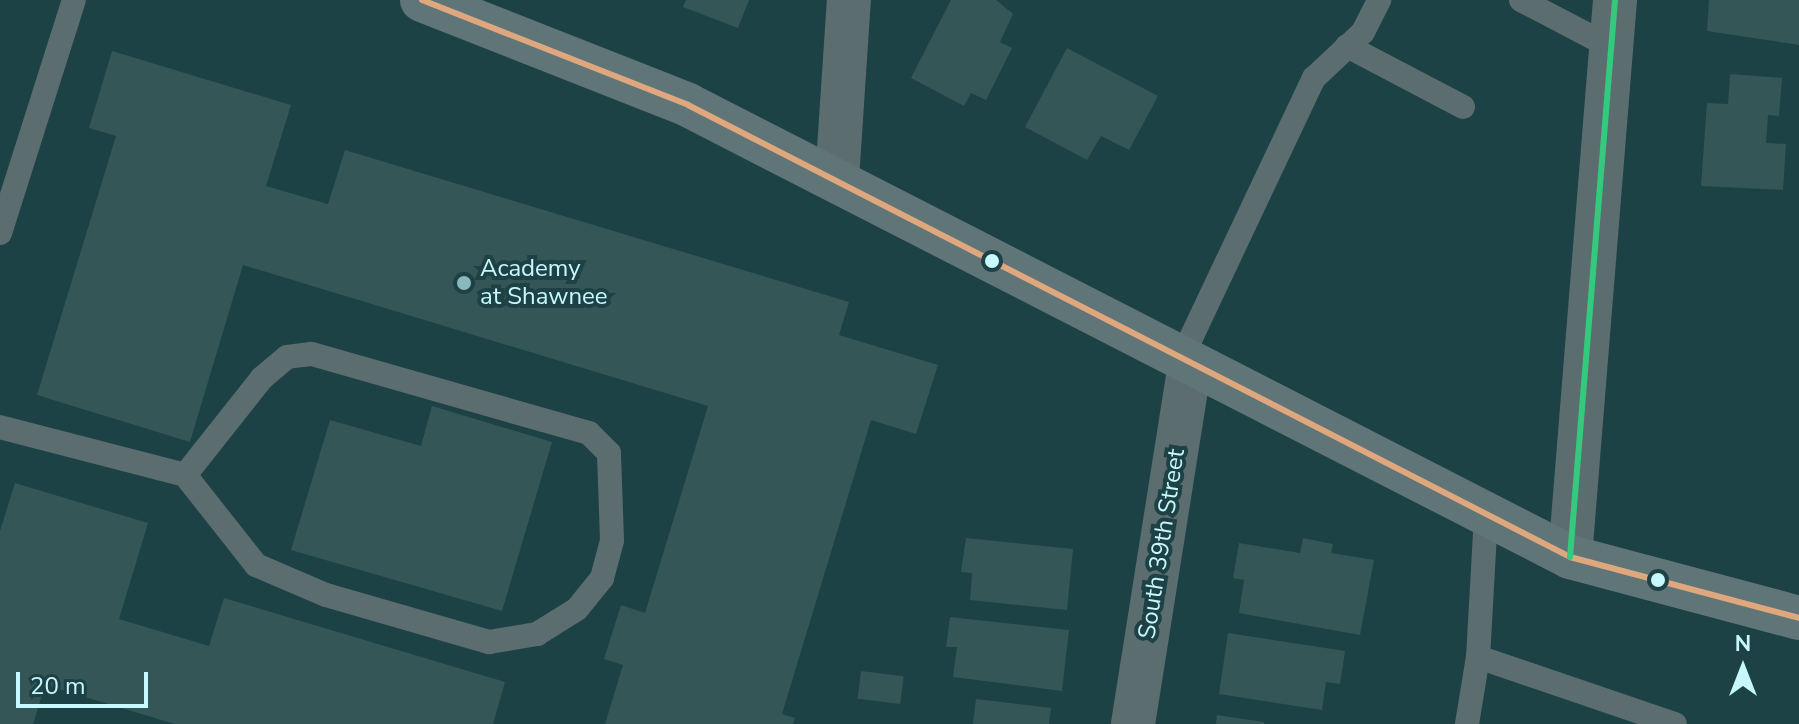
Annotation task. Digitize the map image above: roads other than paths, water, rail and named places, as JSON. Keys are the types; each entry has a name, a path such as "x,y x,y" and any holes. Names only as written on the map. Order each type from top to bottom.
{"street":[{"path":"422,0 688,105 1570,557 1799,618"},
{"path":"837,179 849,0"},
{"path":"1570,557 1615,0"},
{"name":"South 39th Street","path":"1133,724 1186,361"}],"lane":[{"path":"0,233 74,0"},
{"path":"1186,361 1314,78 1347,46 1379,0"},
{"path":"1521,0 1611,47"},
{"path":"1347,46 1463,107"},
{"path":"0,427 185,475 256,565 326,595 489,642 537,634 577,609 602,578 612,540 609,453 589,433 311,354 287,357 262,378 185,475"},
{"path":"1467,724 1478,657 1486,515"},
{"path":"1478,657 1675,724"}],"place":[{"name":"Academy at Shawnee","path":"464,283"}]}
